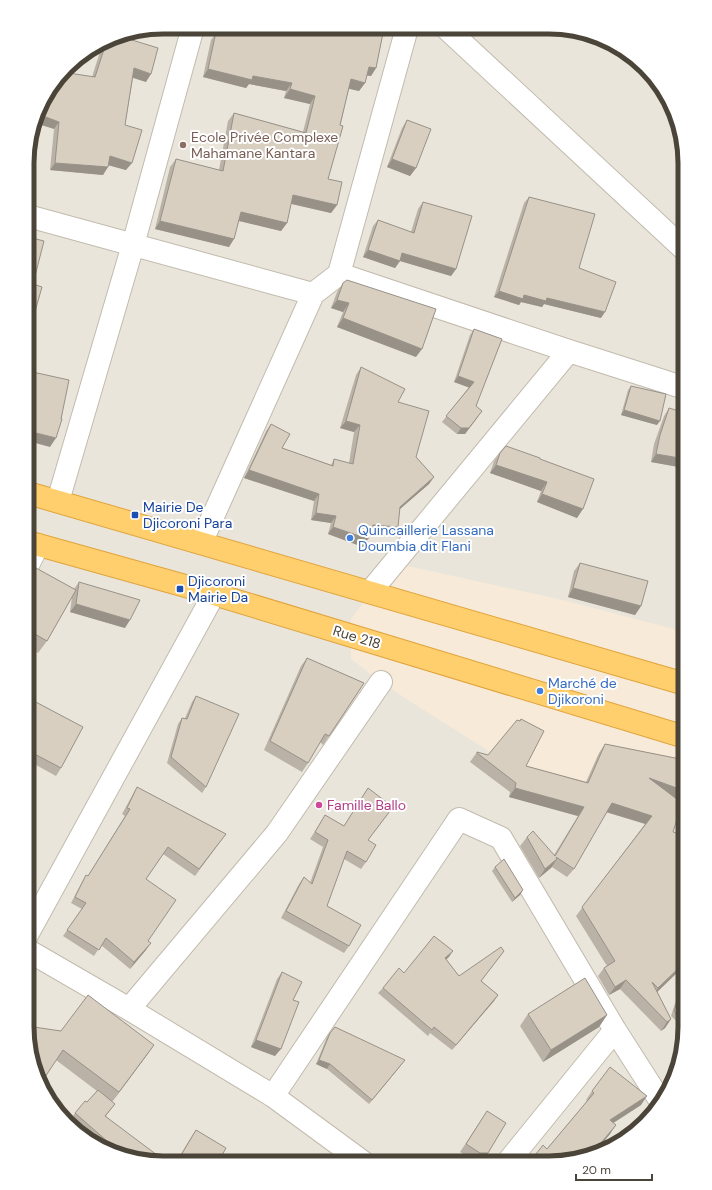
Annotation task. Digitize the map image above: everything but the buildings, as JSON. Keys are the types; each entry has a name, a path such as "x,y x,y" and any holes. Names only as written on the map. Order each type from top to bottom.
{"highway":[{"path":"34,495 678,682"},
{"name":"Rue 218","path":"34,544 214,594 678,735"}],"street":[{"path":"58,501 133,245 186,34"},
{"path":"202,543 313,294 339,274 405,34"},
{"path":"452,34 678,243"},
{"path":"34,218 313,294"},
{"path":"339,274 678,386"},
{"path":"370,592 569,351"},
{"path":"34,922 214,594"},
{"path":"129,1009 277,833 381,682"},
{"path":"273,1096 459,819 501,838 615,1030 658,1096"},
{"path":"34,954 129,1009 273,1096 355,1156"},
{"path":"513,1156 615,1030"}],"shaded area":[{"path":"154,34 549,34 583,38 614,51 640,72 661,98 674,129 678,163 678,1036 676,1052 665,1084 646,1112 634,1124 614,1139 591,1149 574,1154 558,1156 146,1155 129,1152 114,1146 98,1139 84,1129 61,1106 51,1092 41,1069 36,1052 34,1036 35,146 38,129 51,98 66,78 78,66 98,51 114,44 129,38"},
{"name":"Marché de Djikoroni","path":"394,563 563,600 678,630 678,816 608,796 498,757 381,682 351,659 351,619"}],"place":[{"name":"Ecole Privée Complexe Mahamane Kantara","path":"183,145"},
{"name":"Mairie De Djicoroni Para","path":"135,515"},
{"name":"Quincaillerie Lassana Doumbia dit Flani","path":"350,538"},
{"name":"Djicoroni Mairie Da","path":"180,589"},
{"name":"Marché de Djikoroni","path":"540,691"},
{"name":"Famille Ballo","path":"319,805"}]}
